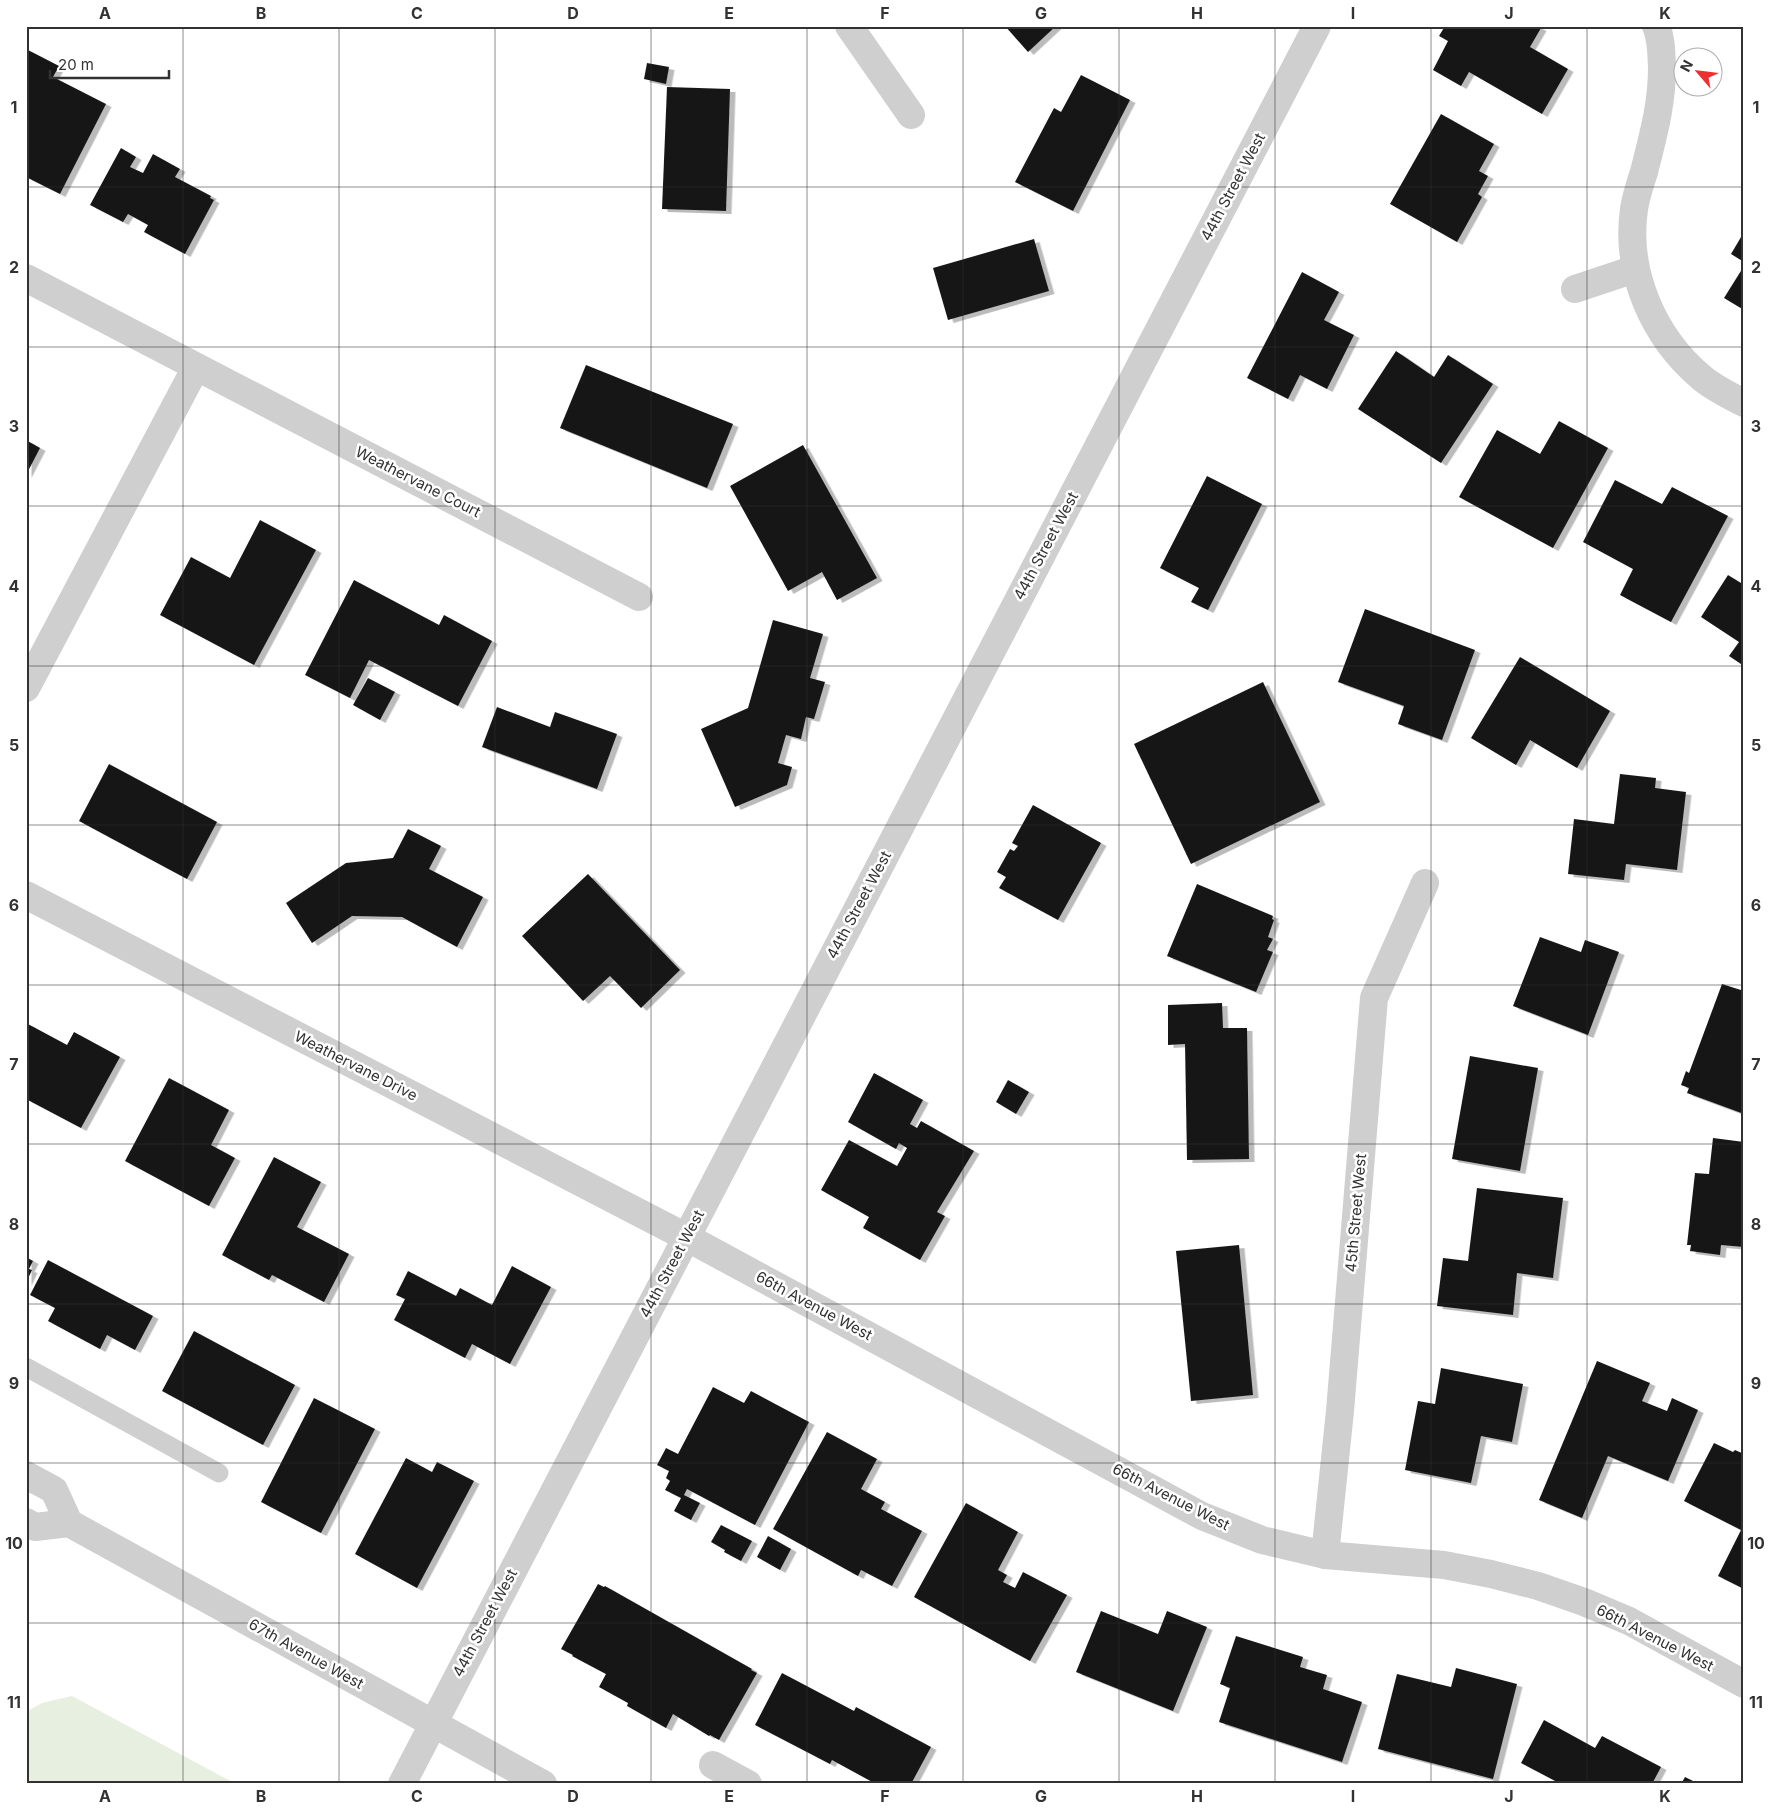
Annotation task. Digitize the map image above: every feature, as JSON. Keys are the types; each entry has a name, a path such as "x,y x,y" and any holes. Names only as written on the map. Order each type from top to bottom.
{"street":[{"path":"850,26 911,114"},
{"name":"44th Street West","path":"402,1784 1317,26"},
{"path":"1656,26 1661,40 1662,92 1656,127 1634,208 1632,238 1635,269 1649,310 1672,348 1702,378 1744,404"},
{"path":"1576,289 1635,269"},
{"name":"Weathervane Court","path":"26,278 639,597"},
{"path":"26,688 196,367"},
{"name":"45th Street West","path":"1325,1555 1340,1411 1374,998 1425,883"},
{"name":"Weathervane Drive","path":"26,895 686,1238"},
{"name":"66th Avenue West","path":"686,1238 1202,1516 1262,1540 1325,1555 1444,1564 1538,1586 1584,1602 1629,1621 1744,1684"},
{"path":"26,1475 54,1490 70,1524 35,1526 26,1522"},
{"name":"67th Avenue West","path":"70,1524 543,1784"},
{"path":"713,1765 748,1784"}],"lane":[{"path":"26,1367 219,1473"}],"green space":[{"path":"72,1696 236,1784 26,1784 26,1712 42,1703"}],"building":[{"path":"1005,26 1056,26 1028,52"},
{"path":"1445,26 1537,26 1541,28 1530,47 1568,69 1542,114 1469,72 1461,86 1433,70 1448,41 1439,36"},
{"path":"26,49 59,66 53,77 106,104 60,194 26,177"},
{"path":"647,63 669,67 666,84 644,79"},
{"path":"1081,75 1130,100 1073,211 1015,182 1054,108 1061,112"},
{"path":"667,87 730,89 726,211 662,209"},
{"path":"1441,114 1494,144 1479,171 1488,176 1478,194 1482,197 1457,242 1390,204"},
{"path":"121,148 136,157 130,167 143,173 153,154 180,169 175,177 211,196 210,198 214,200 185,254 144,232 148,225 128,214 123,222 90,205"},
{"path":"1744,232 1744,262 1731,254"},
{"path":"1034,239 1049,291 948,320 933,268"},
{"path":"1744,266 1744,310 1724,298"},
{"path":"1302,272 1339,292 1324,320 1354,335 1327,389 1300,375 1288,399 1247,378"},
{"path":"1396,351 1434,377 1448,355 1493,384 1441,463 1358,409"},
{"path":"586,365 733,424 707,488 560,428"},
{"path":"1559,421 1608,448 1553,548 1459,497 1497,430 1540,454"},
{"path":"26,440 40,448 26,475"},
{"path":"803,445 877,578 837,600 822,572 788,591 730,486"},
{"path":"1207,476 1262,504 1208,610 1191,602 1199,588 1160,568"},
{"path":"1615,480 1662,504 1672,487 1728,516 1671,622 1620,595 1633,569 1583,542"},
{"path":"260,520 316,550 254,665 160,615 191,557 230,578"},
{"path":"1728,575 1744,585 1744,666 1729,656 1739,642 1701,617"},
{"path":"354,580 439,625 444,615 492,641 458,706 369,660 350,698 305,675"},
{"path":"1365,609 1475,650 1442,740 1398,724 1404,706 1338,682"},
{"path":"773,620 823,634 810,678 825,682 814,719 806,717 801,739 786,735 778,763 792,767 787,785 735,807 701,729 748,708"},
{"path":"1520,657 1610,711 1577,768 1530,740 1516,765 1471,738"},
{"path":"368,678 395,692 380,720 353,705"},
{"path":"1263,682 1320,802 1191,864 1134,744"},
{"path":"497,707 550,727 555,712 617,734 597,789 482,747"},
{"path":"109,764 217,822 187,879 79,821"},
{"path":"1620,774 1656,778 1655,788 1686,792 1677,870 1626,864 1624,880 1568,874 1574,819 1614,824"},
{"path":"1033,805 1101,843 1058,920 999,888 1006,877 997,872 1010,849 1014,851 1018,846 1012,843"},
{"path":"408,829 441,846 429,869 483,897 457,947 402,917 352,916 312,943 286,903 346,863 393,858"},
{"path":"588,874 680,970 641,1008 610,976 583,1001 522,936"},
{"path":"1197,884 1273,916 1272,919 1274,920 1268,937 1273,939 1267,950 1273,952 1256,992 1167,956"},
{"path":"1540,937 1581,952 1585,940 1619,952 1588,1035 1513,1006"},
{"path":"1722,984 1744,991 1744,1114 1687,1093 1689,1088 1681,1085 1686,1071 1689,1073"},
{"path":"1222,1003 1223,1028 1247,1028 1249,1159 1187,1160 1185,1044 1168,1045 1168,1005"},
{"path":"26,1023 67,1045 74,1032 120,1057 81,1128 26,1099"},
{"path":"1470,1056 1538,1068 1520,1171 1452,1159"},
{"path":"874,1073 923,1100 910,1124 917,1128 921,1121 974,1151 937,1212 945,1216 920,1260 863,1228 869,1217 821,1190 849,1140 897,1166 907,1148 899,1143 896,1149 848,1122"},
{"path":"169,1078 229,1110 211,1145 235,1158 209,1206 125,1161"},
{"path":"1008,1080 1029,1092 1016,1114 996,1102"},
{"path":"1713,1138 1744,1142 1744,1247 1721,1245 1720,1255 1690,1251 1691,1245 1687,1245 1695,1173 1709,1174"},
{"path":"274,1157 321,1182 297,1227 349,1254 324,1302 272,1275 269,1280 222,1255"},
{"path":"1477,1188 1563,1198 1553,1278 1517,1273 1513,1315 1437,1306 1443,1258 1468,1261"},
{"path":"1239,1245 1253,1395 1191,1401 1176,1251"},
{"path":"26,1257 33,1261 29,1269 32,1270 26,1283"},
{"path":"48,1260 153,1316 135,1350 107,1335 100,1349 48,1321 55,1308 30,1295"},
{"path":"512,1266 551,1287 510,1364 472,1344 465,1358 394,1320 405,1299 396,1295 408,1271 456,1296 460,1288 492,1305"},
{"path":"194,1331 295,1385 263,1445 162,1391"},
{"path":"1597,1361 1650,1383 1642,1401 1667,1411 1672,1398 1698,1410 1668,1481 1608,1456 1582,1518 1539,1500"},
{"path":"1441,1368 1523,1384 1512,1442 1481,1436 1471,1483 1405,1470 1418,1401 1435,1404"},
{"path":"713,1387 744,1403 751,1391 809,1422 755,1525 687,1489 684,1495 700,1503 691,1520 674,1511 681,1498 665,1490 670,1481 666,1478 669,1471 657,1465 666,1448 678,1454"},
{"path":"314,1398 375,1429 321,1533 261,1502"},
{"path":"827,1432 877,1459 861,1489 885,1502 881,1509 922,1531 892,1586 861,1570 858,1576 773,1529"},
{"path":"1714,1443 1733,1452 1735,1450 1744,1454 1744,1589 1718,1576 1741,1530 1684,1501"},
{"path":"406,1458 432,1472 437,1462 474,1481 417,1588 355,1554"},
{"path":"966,1503 1018,1532 998,1570 1007,1575 1003,1582 1015,1588 1023,1572 1067,1595 1030,1661 914,1597"},
{"path":"721,1525 752,1541 741,1561 711,1542"},
{"path":"768,1536 791,1549 780,1570 757,1557"},
{"path":"598,1584 605,1586 757,1673 719,1740 673,1714 666,1728 627,1706 628,1703 599,1687 606,1674 561,1649"},
{"path":"1101,1611 1158,1634 1167,1611 1207,1627 1173,1711 1076,1672"},
{"path":"1236,1636 1303,1657 1300,1667 1327,1675 1323,1689 1362,1702 1342,1762 1219,1722 1230,1688 1220,1684"},
{"path":"1456,1668 1517,1684 1493,1779 1378,1749 1397,1674 1451,1687"},
{"path":"782,1673 854,1711 856,1707 931,1747 911,1784 876,1784 832,1760 830,1764 755,1725"},
{"path":"1544,1720 1595,1748 1602,1736 1661,1767 1652,1784 1561,1784 1521,1763"},
{"path":"1685,1777 1699,1784 1681,1784"}]}
